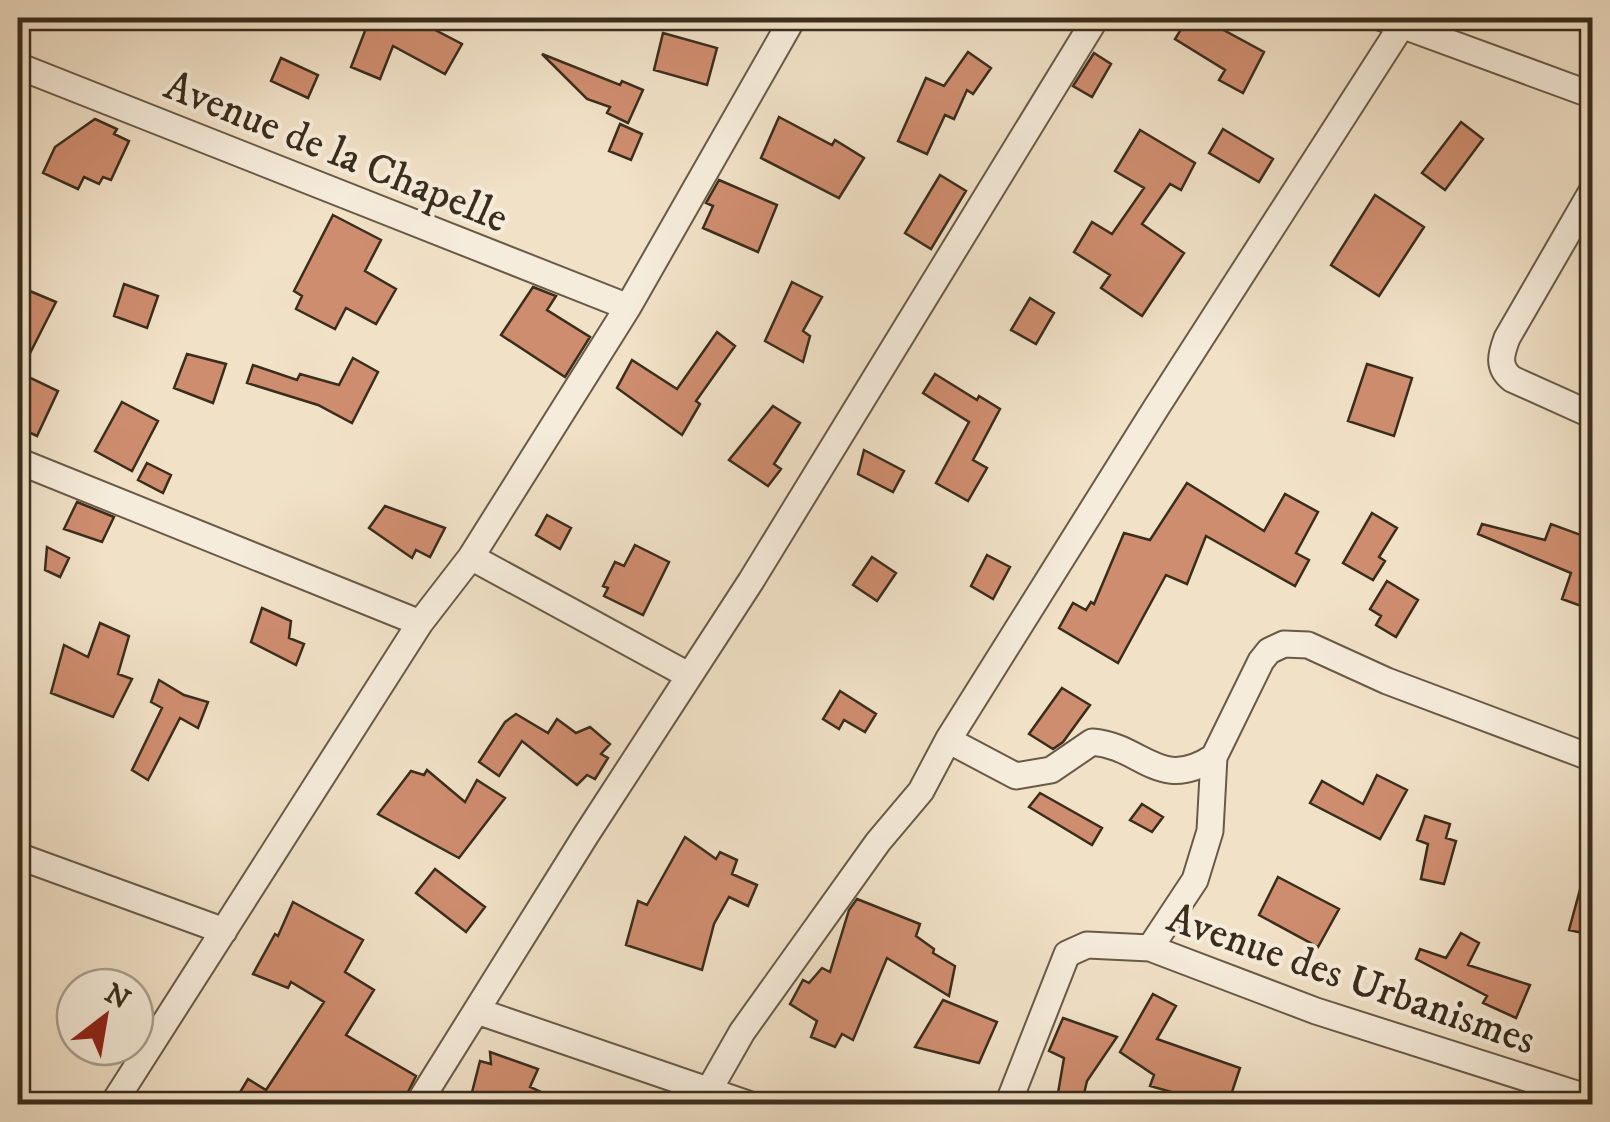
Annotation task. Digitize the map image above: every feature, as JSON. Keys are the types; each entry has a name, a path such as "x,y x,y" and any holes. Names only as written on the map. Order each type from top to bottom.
{"street":[{"path":"113,1104 420,623 471,557 628,308 793,18"},
{"path":"418,1104 751,581 1096,18"},
{"path":"710,1090 742,1032 878,842 921,791 948,740 1392,21 1592,95"},
{"name":"Avenue de la Chapelle","path":"18,66 628,308"},
{"path":"1592,191 1506,338 1501,364 1512,379 1592,415"},
{"path":"18,461 420,623"},
{"path":"471,557 688,675"},
{"path":"1150,948 1195,880 1210,831 1214,757 1261,661 1277,646 1294,642 1308,645 1387,681 1592,758"},
{"path":"948,740 1016,776 1050,770 1092,742 1112,746 1172,773 1201,766 1214,757"},
{"path":"18,856 224,932"},
{"name":"Avenue des Urbanismes","path":"1008,1104 1067,954 1086,945 1150,948 1316,1010 1592,1099"},
{"path":"476,1011 748,1104"}],"building":[{"path":"370,18 412,18 462,44 445,74 393,46 380,79 351,67"},
{"path":"1188,18 1226,18 1220,28 1264,52 1243,93 1219,80 1225,70 1175,39"},
{"path":"663,33 717,48 707,85 654,70"},
{"path":"968,52 991,68 973,94 967,90 954,119 945,115 927,154 898,141 926,78 944,86"},
{"path":"1094,53 1111,64 1092,97 1073,86"},
{"path":"542,54 620,85 622,81 643,90 628,123 607,113 610,107 587,99"},
{"path":"281,58 318,75 308,98 271,81"},
{"path":"779,117 832,145 835,140 864,158 839,198 761,158"},
{"path":"95,119 117,129 114,134 129,141 111,180 103,177 99,184 84,177 78,189 43,173 55,147"},
{"path":"1461,122 1483,139 1445,190 1422,173"},
{"path":"620,124 642,134 631,160 609,151"},
{"path":"1223,129 1273,159 1259,182 1209,153"},
{"path":"1140,130 1195,163 1181,190 1170,184 1142,224 1184,253 1142,316 1101,288 1110,275 1074,252 1092,222 1112,234 1144,188 1115,171"},
{"path":"940,175 966,191 931,249 905,233"},
{"path":"719,180 777,205 758,252 703,228 713,206 706,203"},
{"path":"1375,195 1424,227 1379,296 1331,265"},
{"path":"333,215 381,240 365,271 396,289 376,324 346,308 335,329 296,309 302,296 294,291"},
{"path":"792,282 822,297 803,331 810,336 803,362 765,341"},
{"path":"124,284 158,296 147,328 114,316"},
{"path":"18,286 56,302 20,373 58,391 37,436 18,427"},
{"path":"533,287 556,296 547,310 590,337 565,377 501,335"},
{"path":"1030,298 1054,313 1036,344 1011,330"},
{"path":"717,332 735,346 696,401 700,404 682,435 617,388 632,360 677,389"},
{"path":"187,354 226,364 213,403 174,388"},
{"path":"353,358 378,372 352,423 318,405 247,383 253,365 297,380 300,374 339,385"},
{"path":"1367,364 1412,378 1394,436 1348,421"},
{"path":"935,374 1000,409 973,460 987,468 968,501 936,483 969,422 923,393"},
{"path":"122,402 158,421 132,471 95,451"},
{"path":"773,406 800,423 774,464 781,469 768,486 729,460"},
{"path":"864,450 904,471 893,492 858,474"},
{"path":"147,463 171,475 163,493 138,480"},
{"path":"1187,483 1264,531 1285,494 1318,512 1296,553 1309,560 1295,586 1206,536 1187,584 1166,575 1118,663 1059,628 1073,603 1086,610 1091,602 1094,604 1124,533 1150,540"},
{"path":"77,502 114,517 102,542 64,529"},
{"path":"385,506 445,528 430,557 416,550 412,558 369,528"},
{"path":"1372,513 1397,528 1379,557 1385,561 1373,580 1343,563"},
{"path":"547,515 571,528 560,549 536,535"},
{"path":"1482,524 1545,540 1551,524 1592,539 1592,610 1562,599 1571,573 1478,534"},
{"path":"635,545 669,562 643,615 604,596 608,588 603,586 615,562 624,566"},
{"path":"47,547 69,558 60,577 45,570"},
{"path":"987,555 1010,567 993,599 971,586"},
{"path":"872,557 896,573 877,601 853,585"},
{"path":"1387,581 1418,600 1396,637 1376,625 1381,616 1370,609"},
{"path":"262,608 291,621 289,638 304,644 296,665 251,642"},
{"path":"100,623 129,636 118,674 132,679 113,717 51,693 64,645 88,657"},
{"path":"159,680 184,695 208,702 198,728 180,718 148,780 132,770 162,708 151,702"},
{"path":"1062,688 1090,705 1063,742 1053,749 1029,734"},
{"path":"840,691 876,714 865,732 844,720 839,729 823,719"},
{"path":"516,714 548,733 557,719 576,733 590,727 610,744 601,754 608,758 595,779 587,775 577,785 522,741 499,776 479,762 505,722"},
{"path":"427,770 465,802 477,780 505,798 459,858 378,814 411,771 424,775"},
{"path":"1377,775 1407,790 1380,839 1310,803 1322,781 1363,804"},
{"path":"1040,793 1102,828 1092,845 1029,807"},
{"path":"1142,804 1163,817 1152,832 1130,820"},
{"path":"1425,816 1450,824 1446,838 1456,841 1444,884 1421,879 1428,844 1417,840"},
{"path":"685,837 716,859 720,852 737,860 732,874 757,885 748,906 729,897 714,924 702,970 626,945 638,901 647,905"},
{"path":"1587,864 1592,865 1592,935 1569,930"},
{"path":"435,869 485,907 466,932 416,893"},
{"path":"1278,877 1339,909 1318,947 1259,915"},
{"path":"857,899 920,924 916,936 934,949 933,953 955,966 949,996 887,958 853,1040 842,1034 835,1047 811,1037 817,1021 790,1004 803,980 809,983 822,968 830,972 849,910"},
{"path":"293,902 363,940 345,972 374,990 346,1035 416,1076 402,1104 233,1104 248,1079 266,1090 324,1002 291,982 288,988 253,974 275,934 278,936"},
{"path":"1461,933 1479,943 1468,965 1530,985 1516,1018 1483,1003 1487,996 1416,959 1420,949 1446,958"},
{"path":"1153,994 1176,1006 1157,1039 1240,1068 1228,1104 1214,1104 1150,1086 1154,1075 1120,1052"},
{"path":"943,1000 997,1022 979,1063 915,1047"},
{"path":"1063,1018 1117,1037 1087,1081 1083,1098 1058,1093 1064,1058 1049,1051"},
{"path":"490,1052 538,1069 530,1087 567,1104 469,1104 480,1061 491,1064"}]}
